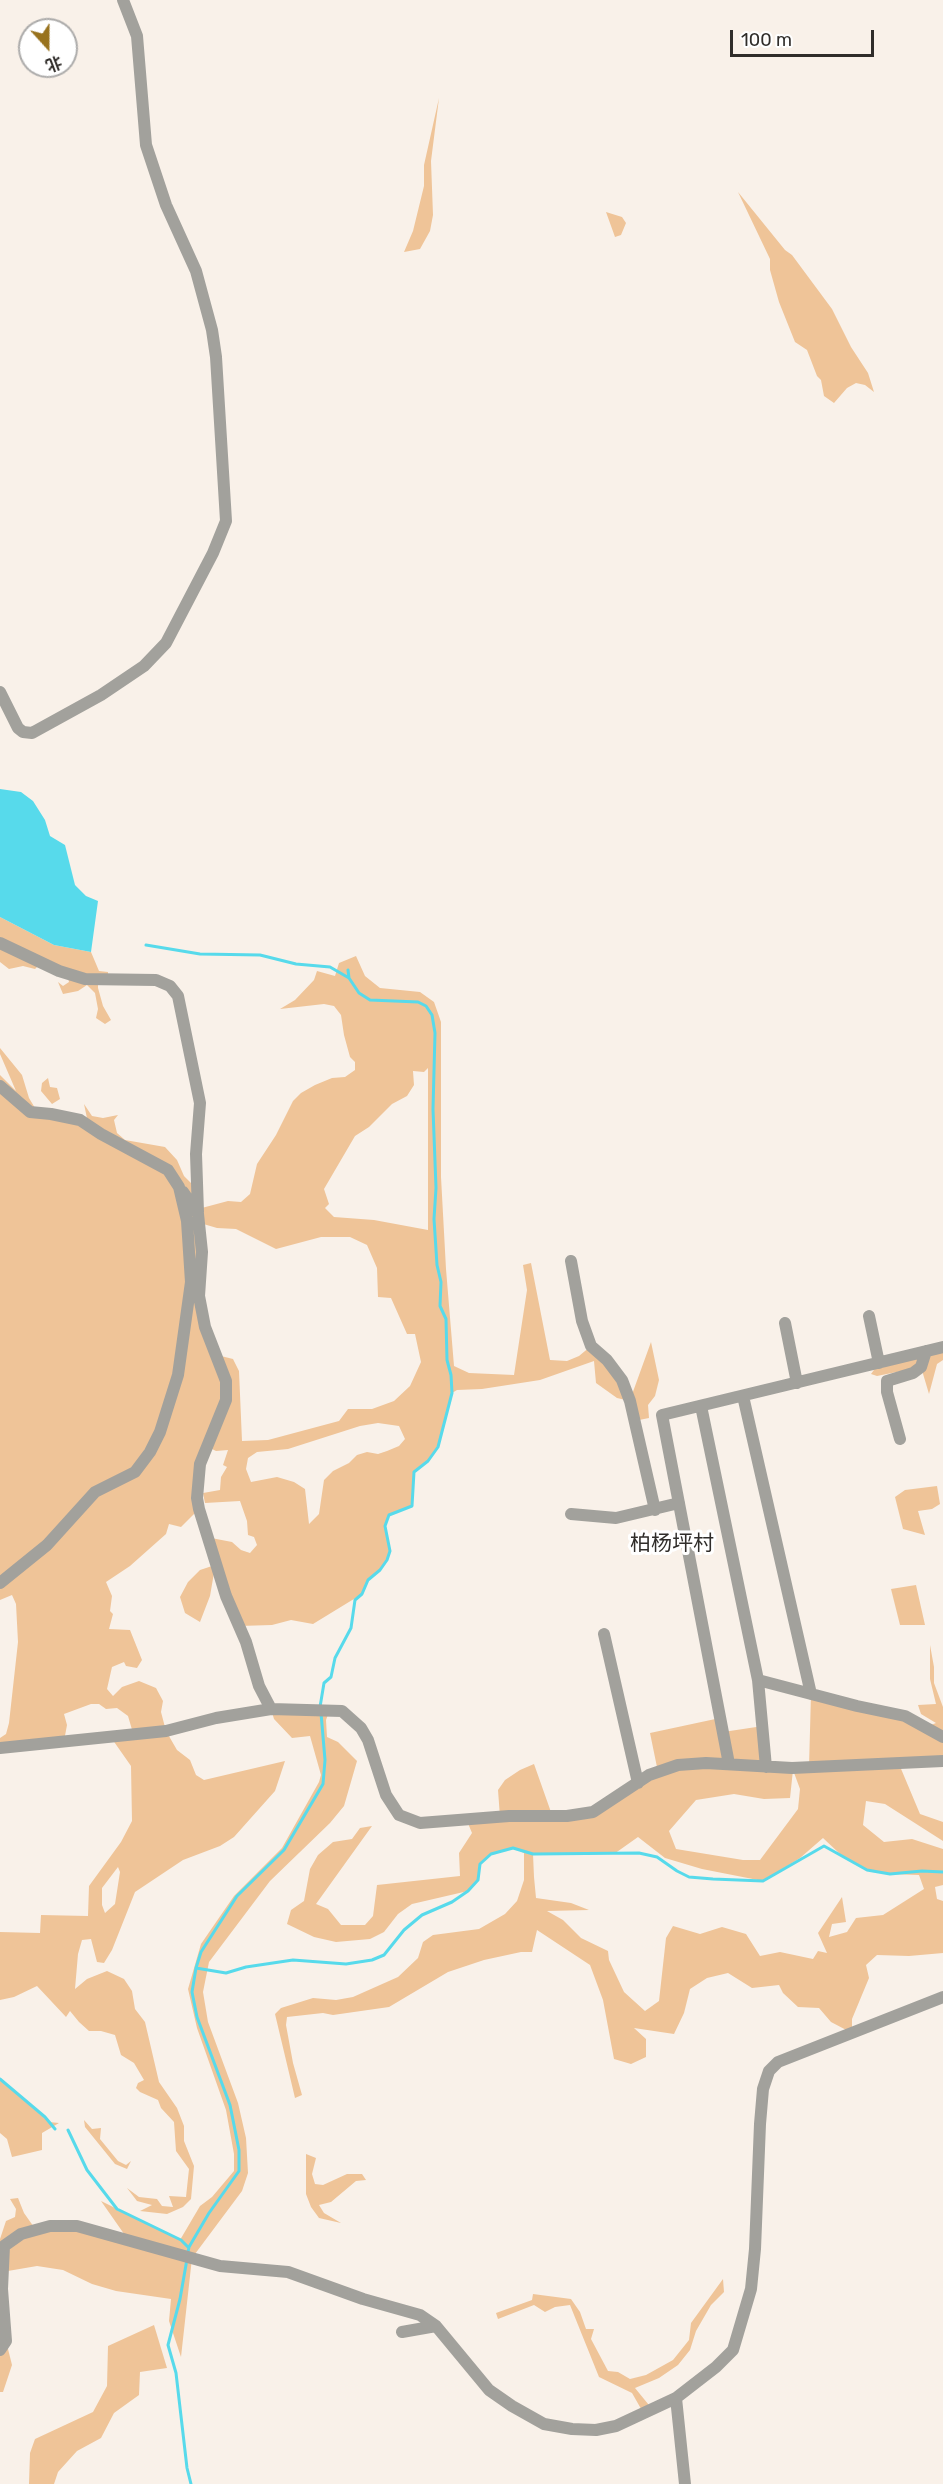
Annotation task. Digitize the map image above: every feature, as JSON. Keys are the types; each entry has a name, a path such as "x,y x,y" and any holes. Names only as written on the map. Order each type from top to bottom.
{"street":[{"path":"0,692 18,728 23,732 32,733 96,698 144,666 166,643 213,553 226,521 212,330 196,271 166,205 146,145 136,36 123,0"},
{"path":"0,944 58,971 85,979 156,980 170,986 178,996 200,1103 196,1154 202,1252 199,1296 205,1327 226,1381 226,1400 200,1464 197,1498 226,1596 246,1642 259,1686 271,1709"},
{"path":"0,1086 30,1112 51,1114 88,1124 100,1134 168,1170 198,1214"},
{"path":"0,1583 47,1545 95,1492 135,1472 150,1452 160,1432 178,1375 191,1282 187,1221 179,1187"},
{"path":"571,1262 582,1321 591,1346 607,1360 622,1380 630,1401 655,1510"},
{"path":"869,1316 879,1363"},
{"path":"785,1323 797,1383"},
{"path":"729,1764 662,1415 943,1347"},
{"path":"900,1439 887,1392 887,1381 913,1373 921,1367 926,1351"},
{"path":"743,1396 811,1694"},
{"path":"701,1406 759,1680 766,1767"},
{"path":"571,1514 616,1518 679,1503"},
{"path":"604,1634 638,1783"},
{"path":"759,1680 905,1716 943,1737"},
{"path":"0,1748 166,1731 216,1718 271,1709 342,1711 362,1728 386,1795 399,1815 420,1823 593,1812 650,1775 678,1765 706,1763 792,1768 943,1761"},
{"path":"0,2350 6,2341 1,2266 4,2246 21,2234 50,2226 77,2226 220,2266 288,2272 373,2302 420,2315 436,2326 489,2390 544,2424 572,2429 616,2426 676,2398 716,2367 733,2350 751,2289 755,2249 760,2124 763,2089 769,2071 778,2062 943,1997"},
{"path":"402,2332 436,2326"},
{"path":"676,2398 685,2484"}],"shaded area":[{"path":"439,98 431,161 433,215 430,231 420,249 404,252 413,231 424,186 424,165"},
{"path":"738,192 785,250 792,255 832,309 851,347 868,373 874,392 865,385 856,383 847,388 834,403 824,396 821,380 817,376 807,350 795,342 779,302 770,270 770,259"},
{"path":"606,212 622,217 626,223 621,235 615,237"},
{"path":"0,917 54,945 91,952 99,971 108,972 108,981 98,980 98,988 103,1006 111,1020 105,1024 96,1018 98,1009 95,993 87,985 78,991 63,994 58,982 63,986 69,982 67,973 41,963 35,969 23,966 9,969 0,962"},
{"path":"356,956 365,976 380,988 420,992 434,1002 441,1022 441,1177 454,1366 469,1373 514,1375 527,1290 523,1265 531,1263 550,1360 567,1361 579,1356 591,1346 630,1400 651,1342 659,1380 655,1396 648,1405 649,1418 634,1421 630,1401 617,1398 596,1383 594,1361 540,1380 482,1389 457,1390 452,1393 438,1447 428,1461 414,1472 412,1506 389,1515 385,1526 390,1551 387,1560 380,1570 368,1580 362,1594 313,1624 291,1620 272,1625 239,1626 215,1567 210,1596 200,1622 185,1613 180,1597 188,1582 200,1570 215,1565 206,1537 232,1542 241,1550 250,1553 257,1545 254,1537 248,1535 247,1521 240,1501 205,1503 203,1493 220,1490 221,1477 227,1467 223,1465 228,1450 216,1451 208,1447 199,1509 181,1527 169,1524 166,1534 130,1566 106,1582 112,1596 110,1611 113,1614 109,1629 130,1630 142,1660 137,1668 126,1666 124,1662 112,1667 107,1689 113,1696 122,1687 139,1681 156,1688 163,1701 161,1712 166,1731 177,1750 190,1760 196,1775 204,1780 285,1761 275,1791 234,1837 220,1846 183,1860 135,1892 112,1950 104,1963 97,1962 91,1939 82,1940 78,1954 75,1989 87,1979 107,1971 124,1979 132,1991 135,2009 145,2022 159,2082 177,2108 184,2126 184,2141 194,2166 191,2199 183,2207 167,2214 140,2211 152,2205 137,2201 127,2188 139,2197 157,2199 162,2206 173,2207 169,2196 186,2197 189,2169 176,2151 174,2122 161,2108 158,2100 136,2088 138,2083 144,2080 134,2063 121,2055 115,2035 101,2031 89,2031 70,2011 66,2017 37,1986 14,1997 0,2000 0,1932 40,1933 41,1915 88,1916 89,1886 121,1842 132,1821 131,1766 110,1736 133,1733 128,1716 117,1708 106,1709 99,1704 91,1704 64,1714 67,1725 64,1741 0,1748 0,1738 6,1734 9,1723 18,1642 16,1604 12,1595 0,1600 0,1075 16,1091 0,1054 0,1048 22,1075 29,1098 38,1113 88,1123 84,1104 92,1116 103,1118 118,1115 114,1120 117,1133 125,1140 165,1147 177,1160 184,1176 191,1183 198,1209 228,1201 241,1202 250,1194 257,1164 276,1135 293,1101 315,1085 332,1078 345,1077 355,1070 355,1062 350,1057 344,1035 341,1015 334,1006 324,1004 280,1009 295,1000 314,980 317,971 335,976 339,963","holes":["428,1068 428,1230 374,1220 334,1217 325,1208 329,1204 324,1189 355,1136 369,1127 392,1104 407,1096 414,1085 413,1071 424,1072","200,1223 217,1228 236,1229 276,1249 321,1237 350,1237 367,1245 377,1268 378,1297 391,1298 407,1334 415,1334 421,1362 410,1386 394,1401 372,1409 348,1409 339,1421 268,1440 242,1441 239,1371 233,1359 217,1355 199,1296","378,1423 399,1426 405,1439 399,1446 378,1454 367,1452 357,1455 349,1463 333,1471 324,1480 319,1514 309,1524 305,1489 294,1482 277,1477 251,1482 246,1469 248,1458 257,1452 288,1449 360,1426","118,1867 120,1872 115,1904 105,1913 102,1905 102,1888"]},
{"path":"48,1078 50,1087 57,1088 60,1099 52,1104 41,1091 42,1083"},
{"path":"943,1347 943,1360 937,1364 929,1394 921,1367 877,1376 871,1374 879,1363"},
{"path":"937,1486 940,1504 932,1509 918,1511 925,1535 903,1529 895,1497 905,1490"},
{"path":"916,1585 925,1625 900,1625 891,1589"},
{"path":"930,1645 934,1683 943,1707 943,1761 899,1764 920,1814 943,1822 943,1841 885,1804 866,1801 863,1825 884,1842 912,1839 943,1849 943,1885 935,1887 937,1899 943,1901 943,1953 909,1956 877,1955 866,1965 869,1978 852,2019 852,2033 831,2022 819,2008 798,2007 783,1993 779,1985 752,1988 728,1973 707,1978 690,1989 684,2013 674,2034 634,2028 646,2039 646,2057 631,2064 614,2059 603,2000 590,1965 537,1930 532,1952 521,1952 484,1960 448,1972 389,2007 333,2015 323,2013 287,2017 286,2025 293,2063 302,2095 295,2098 275,2014 281,2008 313,1998 336,2000 353,1997 398,1977 418,1958 423,1942 433,1935 479,1929 505,1914 517,1901 524,1880 524,1853 513,1848 491,1854 480,1864 478,1880 468,1891 412,1904 398,1914 384,1932 370,1939 336,1942 314,1937 287,1924 291,1910 304,1901 310,1869 318,1855 333,1842 352,1839 360,1828 372,1826 316,1904 328,1909 341,1925 365,1925 373,1916 377,1885 460,1876 459,1853 472,1833 467,1821 500,1817 498,1790 505,1780 520,1770 534,1764 552,1815 593,1812 658,1772 650,1733 720,1718 723,1732 763,1726 766,1766 809,1767 811,1694 926,1727 936,1723 921,1714 918,1705 936,1704 930,1679","holes":["793,1770 800,1789 798,1809 760,1860 743,1860 676,1849 669,1831 696,1800 734,1794 764,1799 790,1798","638,1837 665,1858 702,1869 763,1881 800,1858 823,1838 840,1854 867,1870 919,1875 924,1889 883,1915 856,1918 847,1932 829,1937 832,1924 846,1922 842,1897 818,1933 827,1953 818,1951 813,1959 780,1952 760,1956 746,1934 722,1927 700,1934 673,1926 666,1938 659,2001 645,2011 624,1992 609,1960 608,1951 581,1938 563,1920 547,1911 589,1910 571,1903 536,1898 533,1854 614,1854"]},
{"path":"271,1709 330,1709 326,1720 327,1737 338,1742 357,1761 344,1806 330,1823 270,1881 209,1962 203,1992 208,2022 238,2103 246,2138 248,2173 242,2191 192,2258 181,2357 169,2321 171,2299 116,2291 92,2284 63,2270 37,2266 2,2272 6,2341 12,2365 3,2392 0,2392 0,2239 6,2221 15,2217 16,2209 10,2199 18,2198 24,2213 36,2230 50,2226 129,2241 101,2201 180,2240 200,2206 212,2197 234,2171 234,2154 226,2110 197,2028 188,1989 201,1944 234,1896 282,1848 319,1782 321,1775 310,1736 292,1738 274,1719"},
{"path":"0,2079 49,2122 59,2123 42,2133 42,2150 12,2157 7,2139 0,2133"},
{"path":"84,2120 92,2129 101,2128 100,2139 118,2161 126,2165 131,2161 127,2169 115,2164 85,2127"},
{"path":"306,2154 316,2158 312,2174 315,2184 323,2185 347,2174 362,2174 366,2180 356,2181 331,2202 319,2205 324,2213 341,2223 319,2218 311,2207 306,2194"},
{"path":"723,2279 724,2292 711,2305 696,2331 690,2350 678,2365 659,2378 635,2388 653,2410 644,2414 632,2393 599,2377 570,2305 555,2307 545,2312 534,2305 498,2319 496,2313 532,2300 533,2294 571,2299 580,2312 586,2329 594,2329 591,2339 608,2371 618,2372 630,2379 646,2375 673,2360 689,2340 691,2323"},
{"path":"154,2325 167,2368 140,2372 139,2395 114,2413 101,2438 77,2451 58,2472 54,2484 29,2484 30,2453 35,2439 93,2412 107,2386 108,2346"}],"water":[{"path":"0,789 21,792 33,801 45,820 50,836 65,845 75,885 86,896 98,901 91,952 54,945 0,917"}],"waterway":[{"path":"146,945 200,954 260,955 296,964 330,967 349,978"},
{"path":"320,1707 324,1683 331,1677 335,1658 351,1628 355,1600 362,1594 368,1580 380,1570 387,1560 390,1551 385,1526 389,1515 412,1506 414,1472 428,1461 438,1447 452,1393 447,1360 446,1319 440,1306 441,1282 437,1265 434,1219 436,1188 433,1109 435,1033 432,1015 426,1006 418,1002 370,1000 359,993 349,978 348,970"},
{"path":"188,2252 209,2213 239,2171 239,2150 230,2105 197,2017 192,1992 196,1968 201,1952 237,1896 284,1850 323,1784 325,1760 321,1713"},
{"path":"196,1968 226,1973 246,1967 293,1960 346,1964 372,1960 384,1955 404,1930 422,1915 452,1902 468,1891 478,1880 480,1864 491,1854 513,1848 533,1854 639,1853 657,1857 689,1877 713,1879 763,1881 824,1846 867,1870 890,1874 943,1872"},
{"path":"0,2079 45,2117 55,2129"},
{"path":"68,2130 87,2170 117,2209 181,2240 188,2247"},
{"path":"187,2259 168,2345 176,2373 187,2468 191,2484"}],"district":[{"name":"柏杨坪村","path":"672,1544"}]}
